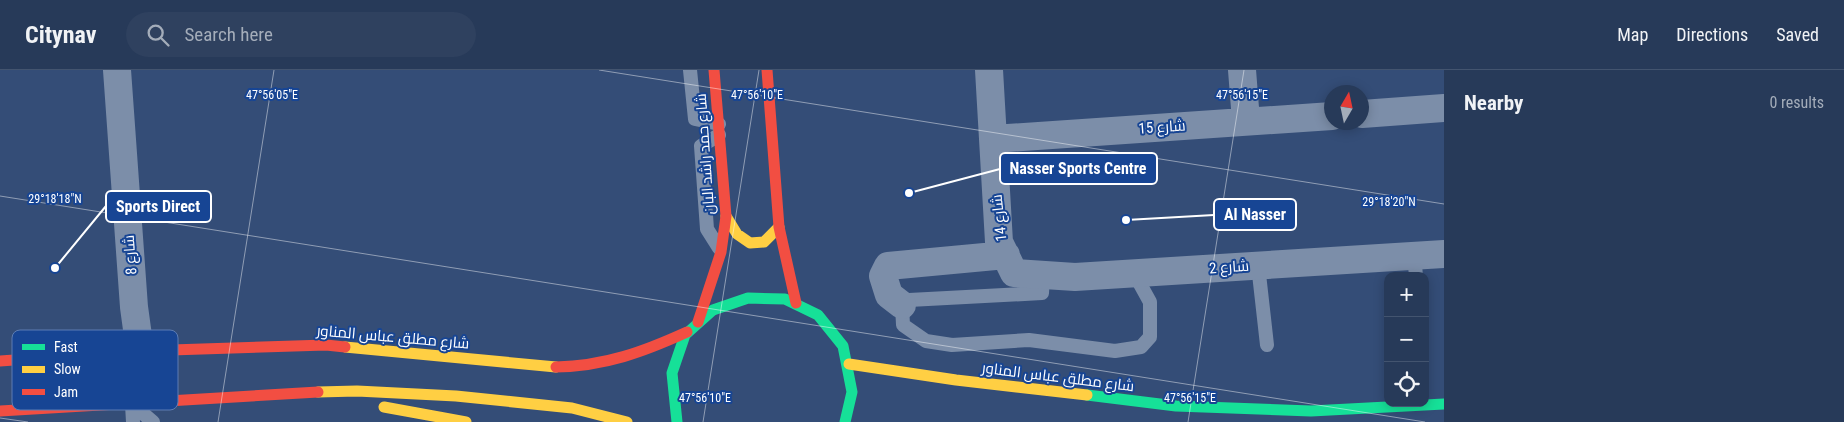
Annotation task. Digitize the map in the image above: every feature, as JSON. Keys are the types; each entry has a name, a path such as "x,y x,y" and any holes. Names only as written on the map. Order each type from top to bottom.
{"street":[{"name":"شارع 8","path":"117,70 137,330"},
{"name":"شارع حمد راشد البان","path":"698,322 721,252 726,216 714,70"},
{"path":"767,70 779,227 796,303"},
{"name":"شارع 14","path":"989,70 999,242 1010,264"},
{"path":"1242,70 1246,121"},
{"path":"1369,113 1444,108"},
{"name":"شارع 15","path":"992,139 1324,116"},
{"path":"726,216 733,232 746,243 759,244 771,238 779,227"},
{"name":"شارع 2","path":"902,305 889,294 883,276 888,266 1010,264 1043,275 1075,277 1258,265 1415,266 1444,254"},
{"path":"677,422 669,391 673,360 687,332 708,312 734,299 763,295 796,303 817,314 837,336 849,364 852,394 845,422"},
{"name":"شارع مطلق عباس المناور","path":"178,350 326,345 545,367 587,366 650,349 687,332"},
{"name":"شارع مطلق عباس المناور","path":"849,364 956,380 1176,406 1311,412 1444,404"},
{"path":"178,401 301,392 356,391 456,396 572,408 627,422"},
{"path":"301,392 466,422"},
{"path":"0,411 19,410"}],"lane":[{"path":"690,70 695,119 719,129 702,146 707,229 721,252"},
{"path":"1258,265 1267,345"},
{"path":"1043,275 1042,293 909,300 902,305 904,325 926,341 952,345 1029,340 1116,351 1142,347 1150,337 1150,302 1134,273"},
{"path":"139,410 153,422"}],"traffic: fast":[{"path":"677,422 672,373 685,335 713,310 748,298 785,299 818,315 843,346 852,392 845,422"},
{"path":"1087,395 1176,406 1311,411 1444,404"}],"traffic: slow":[{"path":"726,216 737,234 750,243 764,242 779,227"},
{"path":"345,347 556,367"},
{"path":"849,364 956,380 1087,395"},
{"path":"318,392 357,391 456,396 572,408 627,422"},
{"path":"384,407 466,422"}],"traffic: jam":[{"path":"698,322 721,252 726,216 714,70"},
{"path":"767,70 779,227 796,303"},
{"path":"556,367 591,364 623,357 687,332"},
{"path":"178,350 326,345 345,347"},
{"path":"0,361 12,360"},
{"path":"178,400 318,392"},
{"path":"0,411 17,410"}],"place":[{"name":"Nasser Sports Centre","path":"909,193"},
{"name":"Al Nasser","path":"1126,220"},
{"name":"Sports Direct","path":"55,268"}]}
